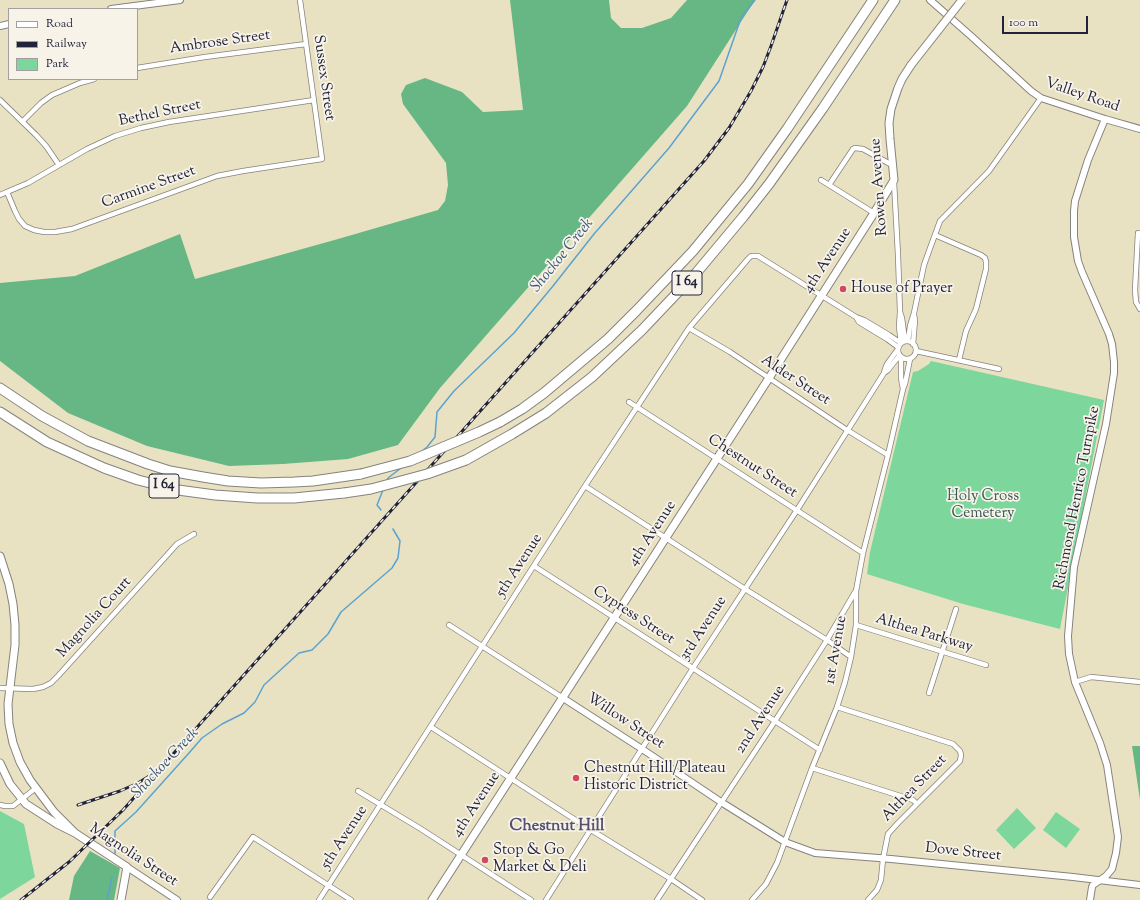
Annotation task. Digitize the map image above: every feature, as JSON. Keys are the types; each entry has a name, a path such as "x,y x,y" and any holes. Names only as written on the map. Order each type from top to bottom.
{"highway":[{"name":"I 64","path":"0,388 42,416 88,441 170,471 228,481 261,483 294,482 360,474 410,461 479,432 522,409 544,393 608,339 692,251 748,184 787,129 873,0"},
{"name":"I 64","path":"0,412 47,442 104,468 138,480 178,490 215,495 258,498 294,498 344,493 370,489 427,474 466,460 546,413 592,376 642,330 697,272 743,218 769,184 814,121 895,0"},
{"path":"0,382 42,416"}],"main road":[{"name":"Rowen Avenue","path":"894,180 890,123 891,109 900,83 911,65 962,0"},
{"name":"4th Avenue","path":"432,900 769,378 894,180"},
{"name":"Magnolia Street","path":"0,556 9,584 14,609 15,645 8,714 12,738 20,762 36,788 56,815 75,833"},
{"name":"Magnolia Street","path":"0,763 10,784 22,800 31,808 75,833 127,867"},
{"path":"121,900 127,867"}],"street":[{"path":"116,8 149,2 180,0"},
{"name":"Sussex Street","path":"300,0 322,159"},
{"name":"Valley Road","path":"930,0 1031,91 1041,98 1140,129"},
{"name":"Ambrose Street","path":"138,68 306,44"},
{"path":"23,121 41,103 52,95 90,80"},
{"path":"916,351 914,356 910,359 905,359 900,356 914,313 924,265 938,227 944,217 989,171 1041,98"},
{"path":"0,100 23,121 46,146 58,165"},
{"name":"Bethel Street","path":"0,195 28,183 58,165 115,136 141,128 169,122 314,100"},
{"name":"Richmond Henrico Turnpike","path":"1090,900 1092,887 1112,869 1118,844 1116,821 1105,757 1075,682 1070,663 1068,642 1069,618 1074,567 1106,424 1114,373 1114,362 1112,344 1105,324 1078,261 1074,237 1074,211 1088,160 1105,119"},
{"path":"829,185 853,149 857,147 862,148 892,165"},
{"name":"Carmine Street","path":"7,192 14,211 25,226 34,230 55,232 72,229 217,176 322,159"},
{"path":"821,180 874,213"},
{"name":"Rowen Avenue","path":"894,180 900,312 899,327 903,344"},
{"path":"1139,233 1135,290 1136,302 1140,309"},
{"path":"935,235 979,254 986,262 986,269 976,309 966,331 959,360"},
{"name":"5th Avenue","path":"319,900 585,486 689,328 748,258 754,256 758,256 782,270 821,296"},
{"path":"821,296 856,317 860,322 887,339 915,347 916,351 999,369"},
{"name":"Alder Street","path":"689,328 730,352 847,430 888,454"},
{"name":"3rd Avenue","path":"884,373 884,369 887,364 903,344"},
{"name":"3rd Avenue","path":"546,900 693,668 797,510 884,373 900,356"},
{"name":"1st Avenue","path":"900,356 903,389"},
{"name":"1st Avenue","path":"752,900 766,884 777,863 812,768 837,707 845,682 856,625 856,591 863,553 910,359"},
{"name":"Chestnut Street","path":"629,402 863,553"},
{"path":"585,486 744,589 827,640 851,657"},
{"name":"Magnolia Court","path":"0,688 33,689 43,687 51,683 177,544 194,534"},
{"name":"Cypress Street","path":"534,566 820,750"},
{"name":"2nd Avenue","path":"657,900 775,721 827,640 856,591"},
{"path":"929,693 956,609"},
{"name":"Willow Street","path":"449,625 785,842"},
{"name":"Althea Parkway","path":"856,625 986,665"},
{"path":"1075,682 1091,678 1140,682"},
{"name":"Althea Street","path":"837,707 957,746 961,755 960,761 888,834 883,859 882,880 877,890 868,900"},
{"path":"431,726 702,900"},
{"path":"812,768 913,800 917,804"},
{"path":"0,805 10,806 16,804 36,788"},
{"path":"358,791 531,900"},
{"path":"210,897 253,837 351,900"},
{"name":"Dove Street","path":"785,842 815,853 1140,885"},
{"name":"Magnolia Street","path":"127,867 177,900"}],"green space":[{"path":"510,0 609,0 611,18 621,28 642,28 671,18 687,0 755,0 687,106 440,388 398,445 348,459 229,466 147,446 68,413 0,361 0,283 75,276 180,234 195,279 438,210 445,201 448,185 446,163 403,104 401,94 406,85 425,78 462,92 483,112 523,110"},
{"name":"Holy Cross Cemetery","path":"931,361 1104,400 1060,629 963,604 867,574 870,552 913,372 918,371"},
{"path":"1132,746 1140,746 1140,800"},
{"path":"1017,808 1036,828 1014,849 996,830"},
{"path":"0,811 24,824 35,877 0,899"},
{"path":"1056,812 1080,829 1066,848 1043,830"},
{"path":"90,851 120,868 114,900 69,900 74,876"}],"waterway":[{"name":"Shockoe Creek","path":"421,452 435,437 437,412 454,391 514,333 594,234 669,148 719,81 741,18 755,0"},
{"name":"Shockoe Creek","path":"387,481 388,478 401,468"},
{"name":"Shockoe Creek","path":"381,510 377,505 383,490"},
{"name":"Shockoe Creek","path":"115,854 115,831 136,812 202,738 222,724 244,713 255,702 264,685 299,653 312,650 328,634 341,612 392,568 398,558 400,541 393,529"},
{"name":"Shockoe Creek","path":"107,900 112,877"}],"railway":[{"path":"21,900 69,862 123,810 704,161 729,128 751,91 763,67 787,0"},
{"path":"78,805 120,791 151,775"}],"place":[{"name":"House of Prayer","path":"843,289"},
{"name":"Chestnut Hill/Plateau Historic District","path":"576,778"},
{"name":"Stop & Go Market & Deli","path":"485,860"}],"district":[{"name":"Chestnut Hill","path":"557,827"}]}
